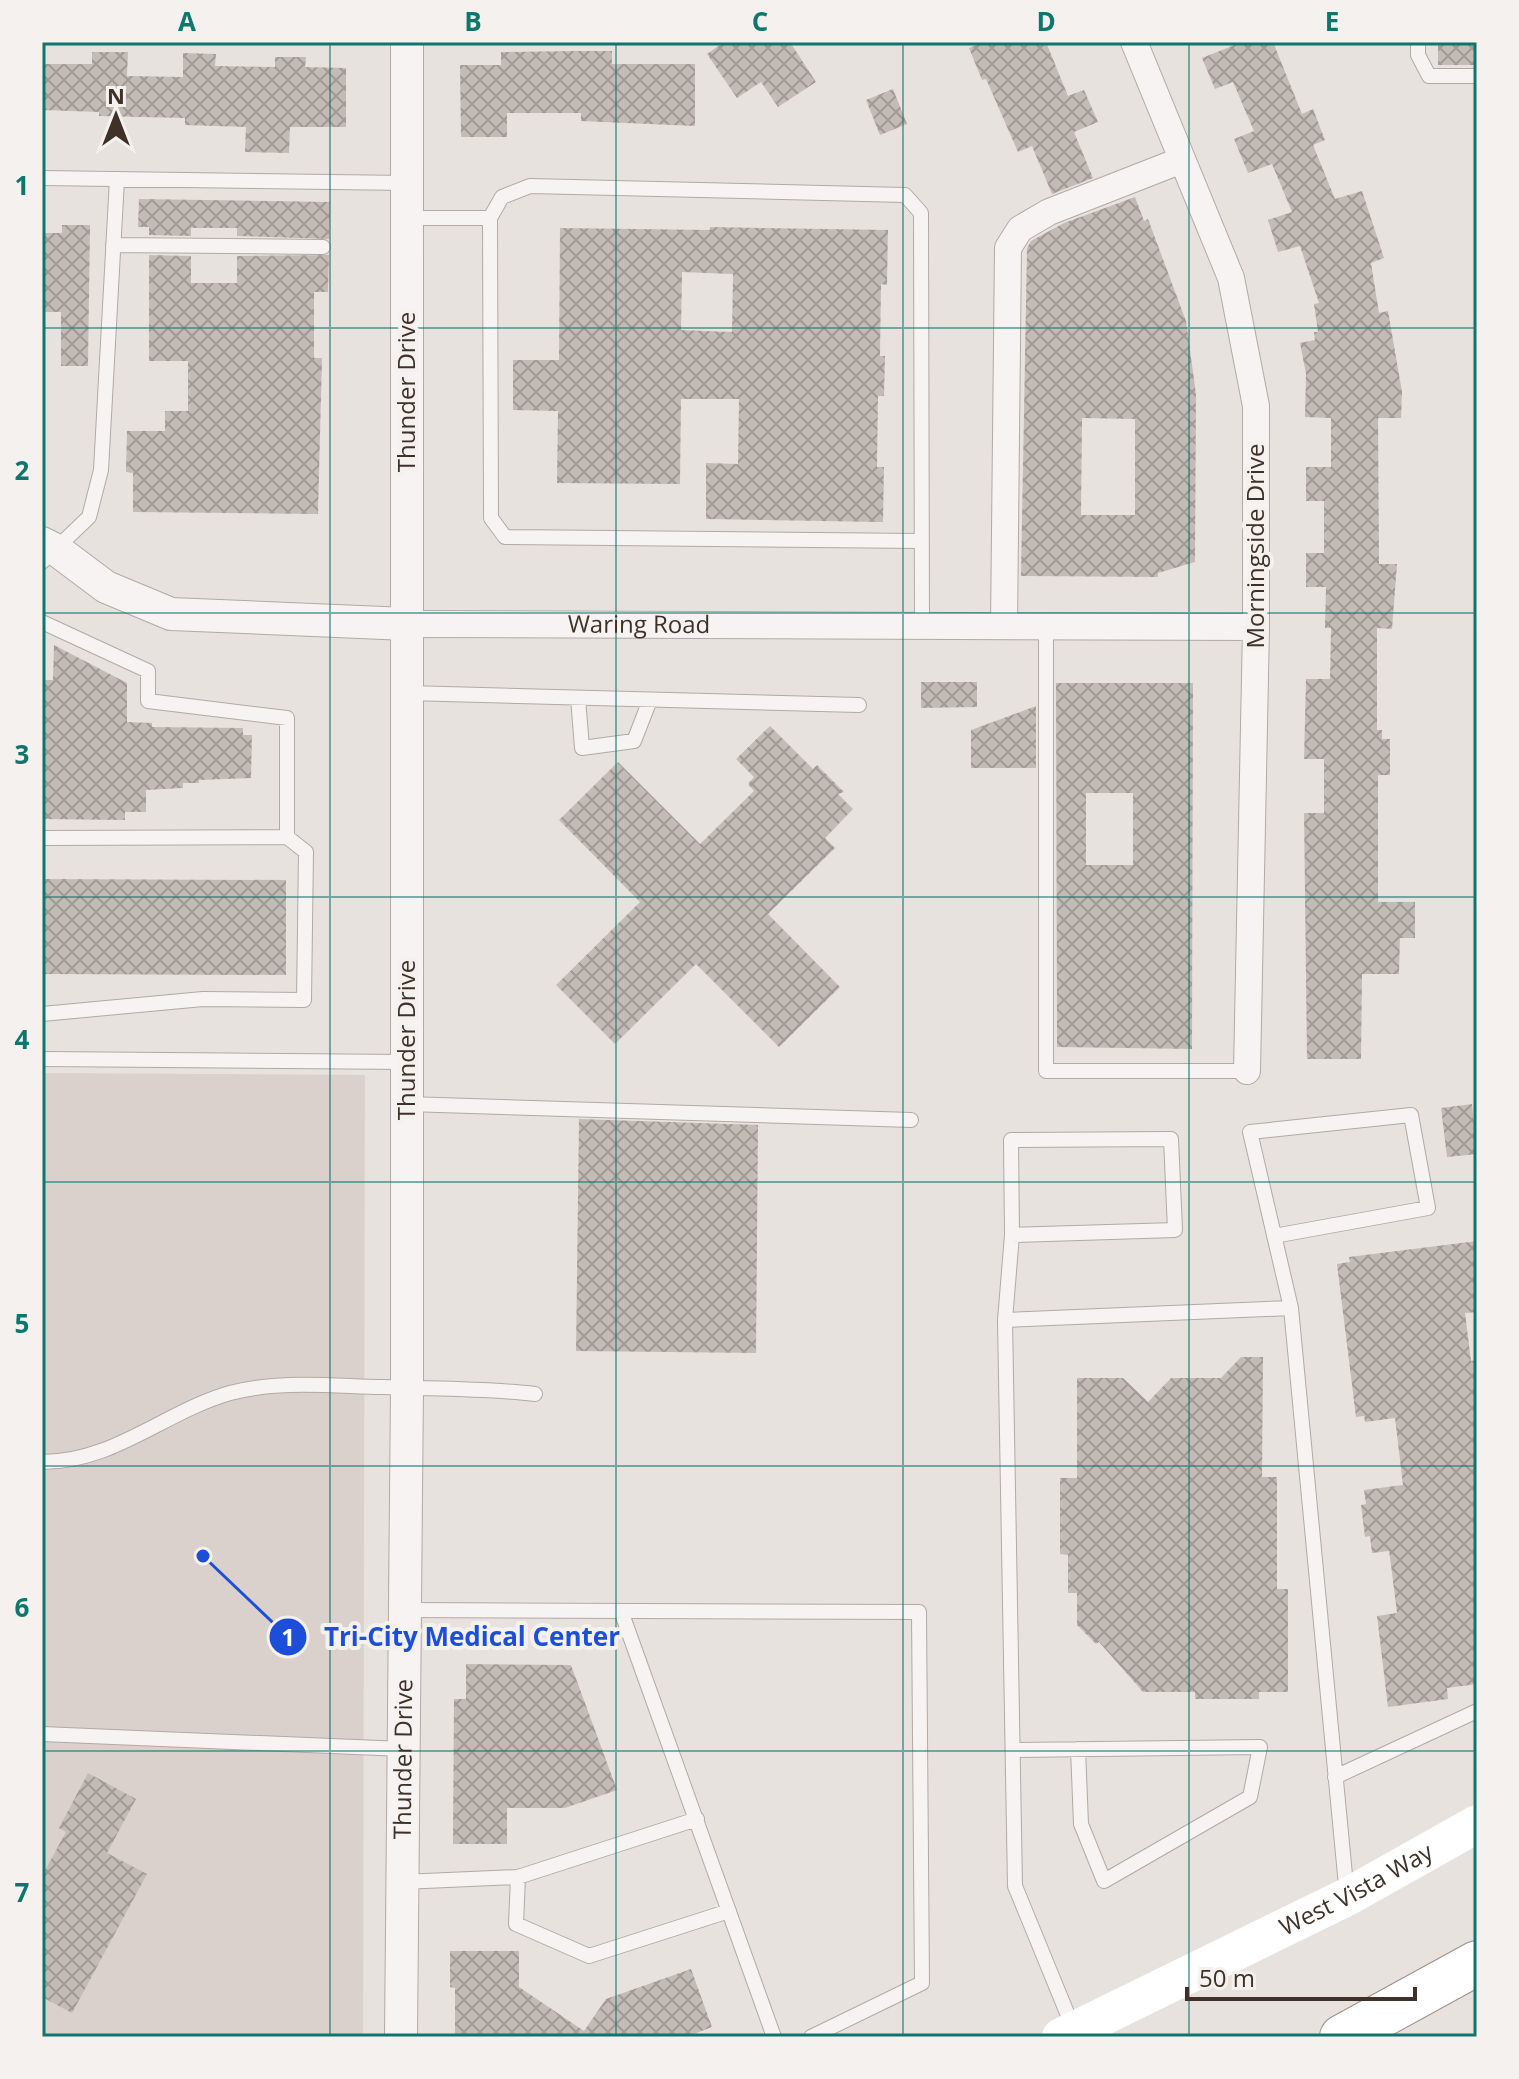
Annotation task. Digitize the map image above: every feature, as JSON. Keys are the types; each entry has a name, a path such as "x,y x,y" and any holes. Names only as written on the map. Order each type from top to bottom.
{"highway":[{"path":"1342,2037 1477,1963"}],"main road":[{"name":"West Vista Way","path":"1067,2034 1347,1897 1477,1824"}],"street":[{"name":"Thunder Drive","path":"401,2037 407,1388 407,42"},
{"name":"Morningside Drive","path":"1134,42 1231,278 1256,406 1256,627 1247,1071"},
{"path":"1004,626 1008,248 1020,229 1049,212 1182,160"},
{"name":"Waring Road","path":"47,552 106,587 171,614 407,624 1256,627"}],"lane":[{"path":"1418,42 1418,55 1429,76 1477,76"},
{"path":"42,178 407,183"},
{"path":"47,552 89,517 101,470 117,179"},
{"path":"921,541 505,537 491,518 490,218 502,197 530,186 905,195 921,213 922,625"},
{"path":"407,218 490,218"},
{"path":"113,245 323,247"},
{"path":"42,622 148,671 148,701 287,718 287,837"},
{"path":"1046,626 1046,1071 1247,1071"},
{"path":"407,693 859,705"},
{"path":"578,698 582,748 634,741 650,700"},
{"path":"42,838 287,837 306,852 304,1000 203,999 42,1014"},
{"path":"42,1059 407,1062"},
{"path":"407,1104 911,1120"},
{"path":"1274,1236 1428,1208 1411,1115 1250,1132 1274,1236 1291,1308 1347,1897"},
{"path":"1012,1235 1175,1230 1171,1139 1011,1140 1012,1235 1005,1320 1015,1886 1067,2034"},
{"path":"1005,1320 1291,1308"},
{"path":"42,1462 71,1460 117,1447 182,1411 233,1392 286,1385 535,1394"},
{"path":"405,1610 919,1612 922,1983 811,2037"},
{"path":"621,1611 774,2037"},
{"path":"1335,1777 1477,1711"},
{"path":"42,1735 403,1749"},
{"path":"1013,1750 1139,1748 1260,1747 1250,1797 1104,1881 1081,1824 1078,1749"},
{"path":"402,1882 518,1877 697,1819"},
{"path":"518,1877 516,1924 589,1956 729,1911"}],"shaded area":[{"path":"42,1073 365,1075 363,2037 42,2037"}],"building":[{"path":"724,42 790,42 816,82 778,107 761,82 737,98 707,54"},
{"path":"983,42 1046,42 1068,96 1084,90 1098,122 1074,132 1093,178 1052,194 1032,146 1018,152 969,48"},
{"path":"1242,42 1273,42 1302,114 1313,109 1325,140 1313,145 1335,199 1362,191 1384,258 1371,263 1379,313 1388,311 1402,392 1401,418 1378,418 1379,564 1397,564 1392,629 1377,628 1377,730 1382,730 1382,739 1390,739 1390,775 1378,775 1378,902 1415,902 1415,938 1400,938 1399,974 1362,974 1361,1059 1307,1059 1304,813 1324,813 1324,759 1304,759 1306,679 1330,679 1331,628 1325,628 1326,587 1306,587 1306,553 1324,553 1324,501 1306,501 1306,467 1331,467 1331,418 1305,417 1306,374 1300,343 1315,340 1314,332 1318,332 1314,304 1319,303 1300,246 1278,252 1268,220 1292,212 1272,164 1248,173 1234,139 1254,131 1233,82 1215,89 1202,58"},
{"path":"1438,42 1477,42 1477,65 1438,65"},
{"path":"612,51 612,64 695,64 695,126 581,121 581,113 507,113 507,137 461,137 460,65 501,65 501,52"},
{"path":"92,52 128,52 127,76 183,77 183,53 216,54 215,66 275,67 275,57 306,57 305,67 346,68 346,127 290,127 289,153 245,152 246,127 185,125 185,118 99,116 99,112 42,110 42,64 92,64"},
{"path":"893,89 907,124 880,135 866,100"},
{"path":"1135,197 1144,221 1148,219 1186,321 1196,394 1195,562 1158,573 1158,577 1021,576 1027,248 1031,241 1064,223","holes":["1082,418 1135,419 1135,515 1081,515"]},
{"path":"139,199 330,202 329,239 237,236 237,228 191,228 191,236 149,235 149,227 138,227"},
{"path":"62,225 90,225 88,366 61,366 61,312 42,312 42,233 62,233"},
{"path":"710,227 888,230 887,285 881,284 880,356 885,356 884,396 878,396 877,467 884,467 883,522 706,519 706,463 738,464 739,399 681,399 680,484 557,483 558,411 513,410 513,360 559,360 560,228 710,230","holes":["682,272 733,274 732,332 681,330"]},
{"path":"149,255 191,256 191,283 237,283 237,256 329,255 328,292 314,292 314,358 322,358 318,514 133,512 133,473 126,472 127,431 165,431 165,411 188,411 188,361 149,361"},
{"path":"54,645 127,683 127,722 152,723 152,727 243,728 243,735 252,735 251,778 199,780 199,783 183,783 183,788 146,790 146,812 125,812 125,820 42,819 42,680 53,680"},
{"path":"921,682 977,682 977,707 921,708"},
{"path":"1056,683 1193,683 1192,1049 1057,1047","holes":["1086,793 1133,793 1133,865 1086,865"]},
{"path":"1036,706 1036,768 971,768 971,730"},
{"path":"770,726 813,769 817,765 844,792 838,794 853,809 825,838 835,848 768,914 840,987 779,1047 696,964 615,1044 556,985 640,902 559,820 618,762 700,844 754,791 748,784 754,777 736,759"},
{"path":"42,879 286,880 286,975 42,974"},
{"path":"1472,1104 1477,1154 1447,1157 1441,1108"},
{"path":"579,1119 758,1125 756,1353 576,1351"},
{"path":"1477,1241 1477,1312 1465,1313 1471,1361 1477,1360 1477,1684 1447,1688 1448,1699 1388,1707 1377,1616 1397,1613 1391,1565 1389,1551 1372,1553 1370,1536 1365,1537 1361,1505 1366,1504 1364,1490 1403,1485 1395,1418 1365,1422 1364,1416 1356,1417 1337,1264 1350,1262 1349,1257"},
{"path":"1241,1357 1263,1357 1262,1477 1277,1477 1277,1589 1288,1589 1288,1692 1259,1692 1259,1699 1195,1699 1195,1692 1143,1692 1099,1642 1096,1644 1077,1625 1077,1593 1068,1593 1068,1555 1060,1554 1060,1478 1077,1478 1077,1378 1123,1378 1148,1402 1171,1378 1221,1378"},
{"path":"466,1664 571,1665 617,1790 565,1808 507,1808 507,1844 453,1844 454,1699 466,1699"},
{"path":"88,1773 136,1799 107,1853 147,1874 72,2013 42,1997 42,1876 66,1832 59,1828"},
{"path":"450,1951 519,1951 519,1987 584,2031 606,1999 691,1969 712,2027 686,2037 455,2037 455,1988 450,1987"}],"place":[{"name":"Tri-City Medical Center","path":"203,1556"}]}
